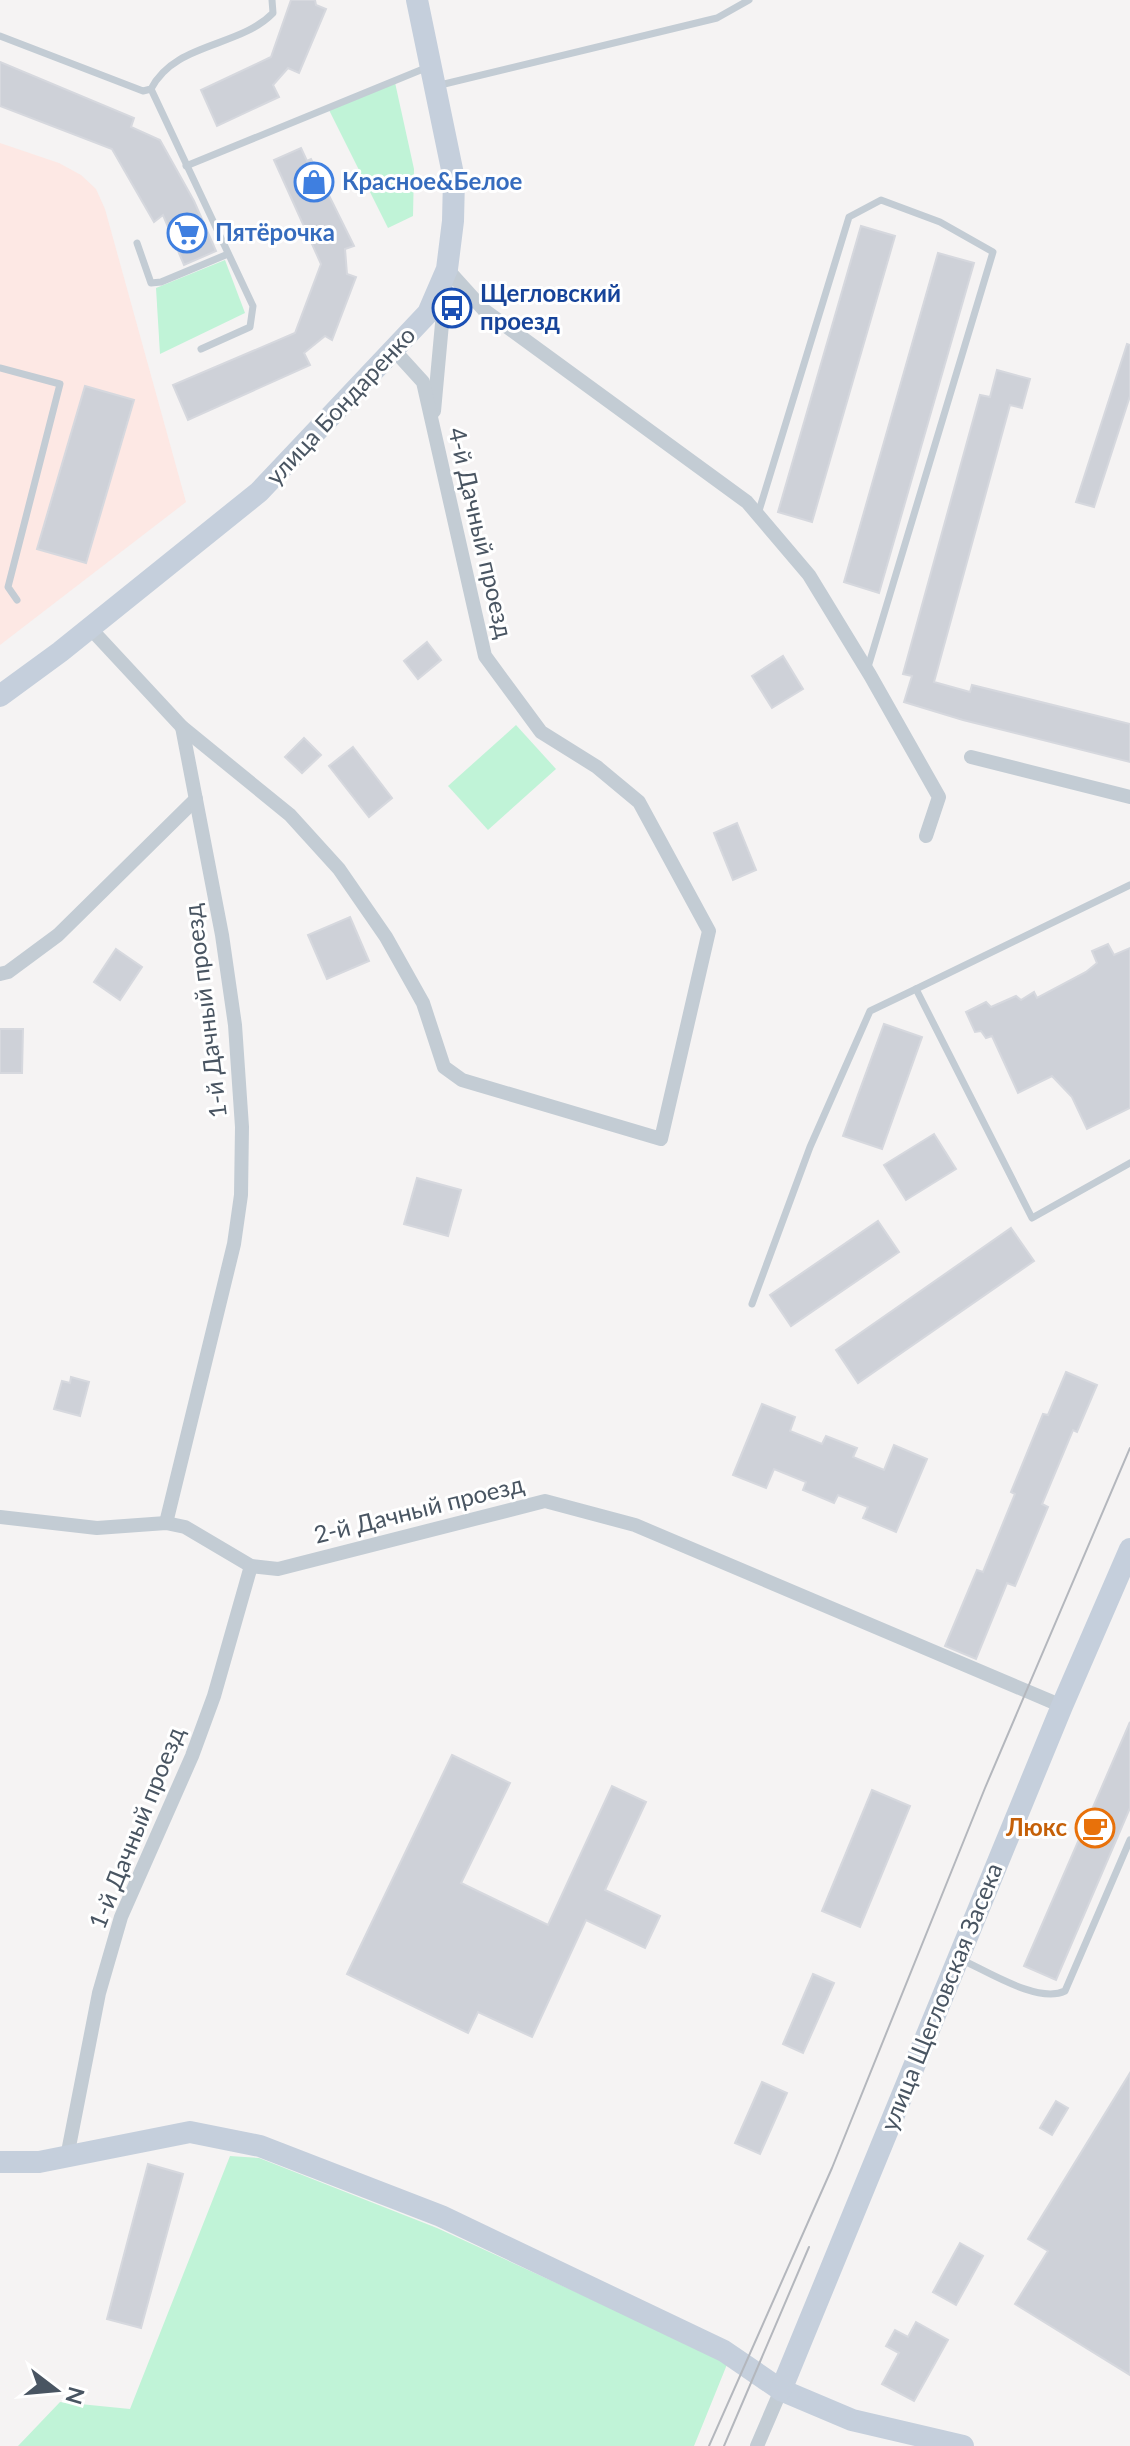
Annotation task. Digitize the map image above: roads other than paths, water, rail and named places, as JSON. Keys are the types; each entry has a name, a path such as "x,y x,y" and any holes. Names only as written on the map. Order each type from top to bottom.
{"street":[{"name":"улица Бондаренко","path":"0,696 259,492 428,313 447,269 454,179 417,0"},
{"path":"433,423 447,269"},
{"path":"447,269 484,310 747,502 809,575 867,669 939,797 926,836"},
{"name":"4-й Дачный проезд","path":"90,628 182,727 290,815 339,869 386,937 423,1003 444,1067 462,1080 661,1139 709,931 639,802 597,767 541,732 485,656 423,382 393,349"},
{"name":"1-й Дачный проезд","path":"166,1523 234,1244 241,1195 242,1127 235,1025 222,935 182,727"},
{"path":"971,757 1130,797"},
{"path":"0,974 8,972 58,935 196,799"},
{"name":"2-й Дачный проезд","path":"251,1566 278,1569 545,1501 635,1525 1062,1706"},
{"path":"0,1517 97,1528 166,1523 185,1527 251,1566"},
{"name":"улица Щегловская Засека","path":"757,2446 1062,1706 1130,1549"},
{"name":"1-й Дачный проезд","path":"67,2157 99,1993 121,1917 192,1756 214,1696 251,1566"},
{"path":"0,2162 39,2162 190,2132 260,2146 441,2216 724,2351 781,2390 852,2420 963,2446"}],"lane":[{"path":"0,36 143,91 151,89 158,75 186,55 262,25 273,13 272,0"},
{"path":"186,166 432,77 717,18 749,0"},
{"path":"151,89 253,306 250,327 201,349"},
{"path":"758,515 849,217 881,200 940,222 993,252 867,669"},
{"path":"137,243 151,283 161,282 228,254"},
{"path":"0,368 60,384 8,587 17,600"},
{"path":"752,1304 810,1147 870,1011 1130,885"},
{"path":"916,989 1032,1218 1130,1163"},
{"path":"958,1958 1040,1995 1056,1995 1065,1991 1130,1840"}],"tram line":[{"path":"709,2446 832,2168 985,1788 1130,1448"},
{"path":"724,2446 809,2247"}],"place":[{"name":"Красное&Белое","path":"314,182"},
{"name":"Пятёрочка","path":"187,233"},
{"name":"Щегловский проезд","path":"452,308"},
{"name":"Люкс","path":"1095,1828"}]}
